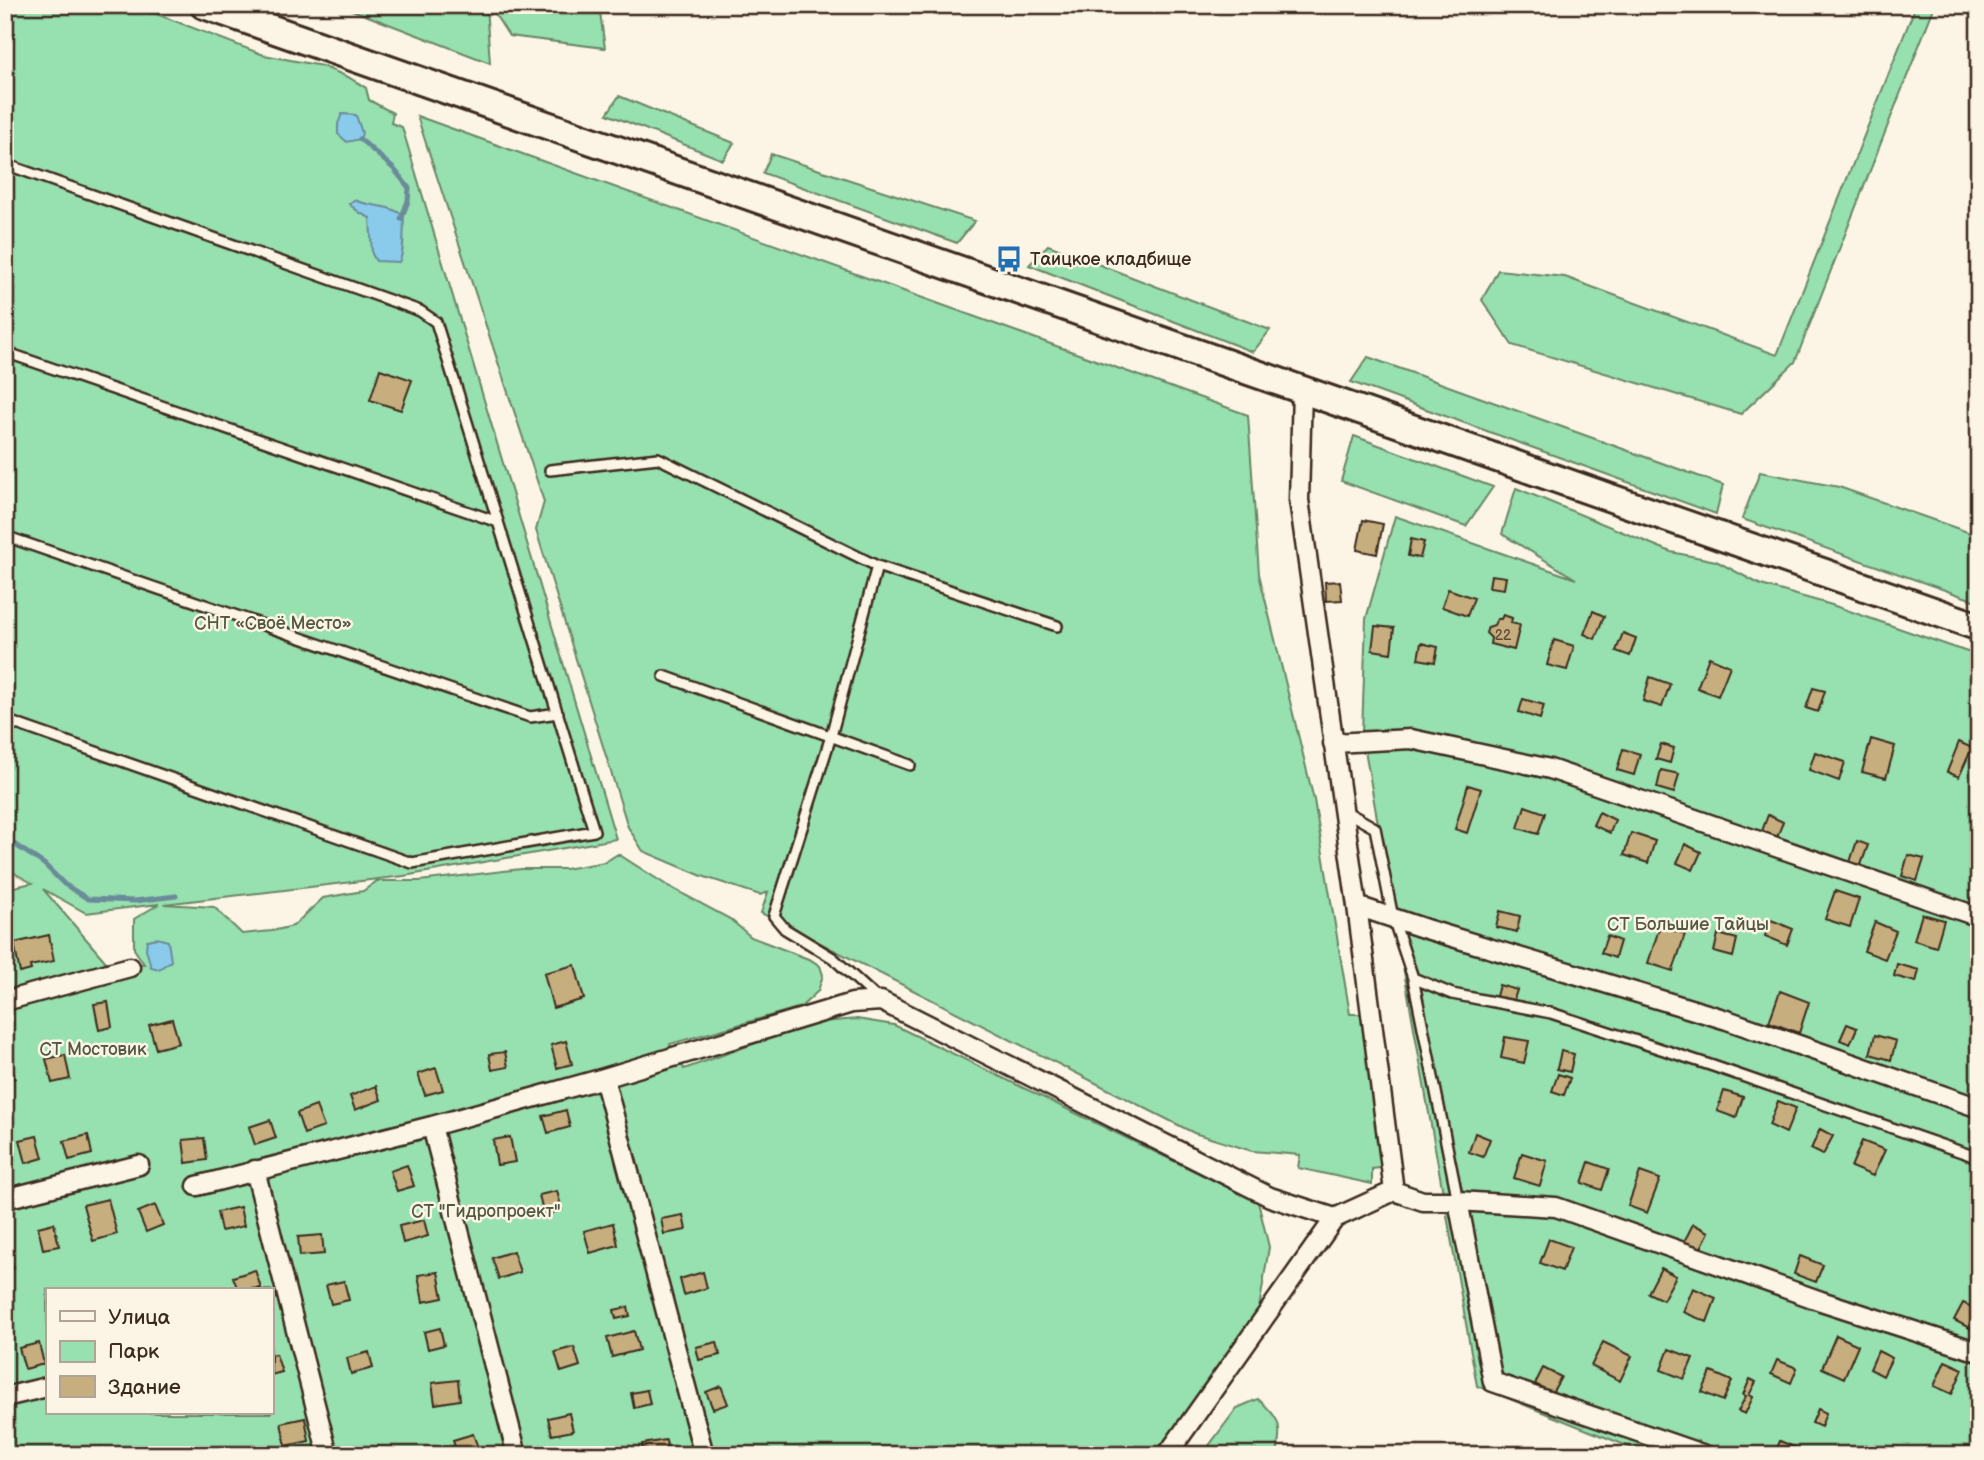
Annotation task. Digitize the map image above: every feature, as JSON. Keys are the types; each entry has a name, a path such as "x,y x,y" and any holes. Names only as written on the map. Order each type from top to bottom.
{"main road":[{"path":"204,5 1979,627"}],"street":[{"path":"1302,390 1299,500 1357,906 1394,1191"},
{"path":"1334,743 1411,739 1550,769 1979,918"},
{"path":"1357,906 1727,1020 1979,1108"},
{"path":"5,1001 130,967"},
{"path":"197,1186 432,1126 604,1078 852,1003 881,1001 1270,1198 1335,1218"},
{"path":"604,1078 705,1455"},
{"path":"432,1126 517,1455"},
{"path":"5,1199 139,1165"},
{"path":"255,1170 328,1455"},
{"path":"1167,1455 1335,1218 1394,1191 1423,1201 1556,1207 1821,1301 1979,1352"},
{"path":"1458,1201 1493,1382 1705,1455"},
{"path":"5,1397 46,1387"}],"lane":[{"path":"5,164 420,311 436,322 594,831 412,863 5,720"},
{"path":"5,352 498,522"},
{"path":"550,470 658,458 877,566 1057,626"},
{"path":"5,536 530,718 558,713"},
{"path":"877,566 831,736 774,916 785,929 833,958 881,1001"},
{"path":"664,676 910,765"},
{"path":"1343,811 1376,828 1393,918 1413,978 1458,1201"},
{"path":"1413,978 1452,994 1551,1013 1979,1158"}],"green space":[{"path":"5,5 133,5 264,55 322,66 348,77 366,88 369,100 393,113 391,123 402,127 616,839 404,876 164,904 214,907 242,934 272,931 293,926 323,898 363,891 377,881 419,881 521,869 565,869 605,862 618,854 668,886 730,919 751,937 811,960 820,966 823,975 818,991 801,1007 670,1044 684,1069 811,1023 857,1019 894,1025 1258,1202 1269,1247 1259,1309 1159,1455 5,1455 5,889 32,883 5,868","holes":["43,889 86,913 159,904 134,919 134,949 144,964 106,962"]},
{"path":"339,5 486,5 490,63"},
{"path":"489,5 599,5 605,48 509,36"},
{"path":"1916,5 1935,5 1795,362 1741,414 1512,345 1482,300 1498,270 1565,277 1777,355"},
{"path":"619,96 734,143 723,160 607,114"},
{"path":"417,116 1248,415 1259,574 1314,800 1350,1014 1363,1014 1389,1167 1372,1169 1372,1184 1298,1168 1300,1155 1252,1151 1194,1133 761,913 768,892 760,895 702,876 643,851 628,827 536,530 544,502"},
{"path":"771,154 975,221 957,243 763,173"},
{"path":"1048,245 1270,330 1253,352 1029,265"},
{"path":"1368,357 1723,485 1716,514 1351,382"},
{"path":"1354,436 1493,487 1466,526 1341,481"},
{"path":"1760,472 1839,487 1979,536 1979,602 1742,519"},
{"name":"СТ Большие Тайцы","path":"1516,488 1671,552 1716,561 1761,585 1832,605 1979,656 1979,1455 1650,1455 1477,1386 1362,733 1366,619 1395,516 1576,579 1502,534"},
{"path":"1258,1399 1272,1412 1278,1423 1277,1455 1202,1455 1237,1408"}],"water":[{"path":"342,114 356,115 362,133 360,139 347,142 338,134"},
{"path":"354,200 392,209 404,216 403,246 399,262 376,261 372,254 370,218 349,204"},
{"path":"157,938 168,941 171,961 159,969 151,967 146,949 147,940"}],"building":[{"path":"380,369 412,380 401,410 370,400"},
{"path":"1363,520 1383,524 1377,554 1357,550"},
{"path":"1411,539 1424,542 1420,558 1408,556"},
{"path":"1491,575 1506,577 1504,589 1489,587"},
{"path":"1340,581 1342,600 1326,601 1325,582"},
{"path":"1448,589 1474,598 1467,616 1442,607"},
{"path":"1593,611 1604,616 1595,639 1584,634"},
{"path":"1503,615 1512,618 1511,623 1520,625 1514,650 1490,644 1491,638 1486,633 1488,627 1494,625"},
{"path":"1375,626 1394,628 1391,653 1372,650"},
{"path":"1623,633 1636,638 1630,656 1616,651"},
{"path":"1554,640 1574,646 1567,670 1547,665"},
{"path":"1421,643 1438,647 1435,662 1418,659"},
{"path":"1709,657 1730,666 1718,696 1697,688"},
{"path":"1650,677 1670,684 1662,707 1643,701"},
{"path":"1813,688 1825,691 1818,712 1806,708"},
{"path":"1523,699 1544,705 1540,719 1519,712"},
{"path":"1871,739 1895,746 1886,778 1862,772"},
{"path":"1959,742 1972,748 1959,777 1947,772"},
{"path":"1661,744 1674,748 1670,763 1656,759"},
{"path":"1623,749 1640,754 1634,775 1617,770"},
{"path":"1815,752 1845,762 1839,781 1809,770"},
{"path":"1661,770 1679,774 1674,793 1657,788"},
{"path":"1468,785 1481,789 1467,833 1455,829"},
{"path":"1525,806 1545,813 1538,834 1518,828"},
{"path":"1599,812 1615,820 1610,833 1593,825"},
{"path":"1768,815 1783,822 1777,837 1762,831"},
{"path":"1631,833 1655,841 1648,863 1624,855"},
{"path":"1857,841 1868,845 1861,865 1850,862"},
{"path":"1685,844 1701,852 1693,870 1677,863"},
{"path":"1908,855 1924,859 1917,881 1902,876"},
{"path":"1835,891 1859,899 1850,927 1825,919"},
{"path":"1500,911 1520,916 1517,932 1496,927"},
{"path":"1922,914 1944,920 1936,947 1914,940"},
{"path":"1771,920 1793,929 1787,945 1765,936"},
{"path":"1875,922 1896,931 1885,959 1864,951"},
{"path":"1660,926 1685,934 1673,971 1648,963"},
{"path":"1718,934 1737,939 1733,957 1714,952"},
{"path":"49,935 54,961 30,966 31,970 20,973 14,943"},
{"path":"1607,936 1620,941 1615,958 1601,953"},
{"path":"1897,964 1919,970 1916,982 1894,976"},
{"path":"575,965 584,999 553,1008 544,973"},
{"path":"1499,985 1517,990 1512,1005 1495,1000"},
{"path":"1780,991 1809,1002 1799,1033 1769,1022"},
{"path":"108,1002 112,1027 99,1030 94,1004"},
{"path":"172,1019 179,1043 156,1049 149,1025"},
{"path":"1847,1024 1857,1028 1850,1044 1840,1040"},
{"path":"1875,1035 1896,1041 1891,1060 1870,1054"},
{"path":"1505,1037 1529,1041 1524,1063 1501,1058"},
{"path":"566,1041 572,1064 557,1068 551,1045"},
{"path":"1561,1051 1574,1054 1570,1072 1557,1069"},
{"path":"505,1052 508,1067 492,1070 489,1054"},
{"path":"65,1055 70,1079 52,1083 46,1059"},
{"path":"10,1062 15,1078 5,1081 5,1064"},
{"path":"436,1068 443,1090 425,1095 418,1074"},
{"path":"1558,1074 1570,1078 1564,1095 1552,1091"},
{"path":"376,1086 381,1100 355,1110 350,1096"},
{"path":"1724,1091 1743,1097 1736,1118 1717,1111"},
{"path":"1778,1101 1796,1108 1786,1133 1769,1125"},
{"path":"316,1106 324,1127 304,1134 297,1113"},
{"path":"566,1110 570,1127 548,1133 543,1116"},
{"path":"270,1120 276,1138 255,1145 249,1127"},
{"path":"1820,1129 1833,1136 1823,1155 1811,1149"},
{"path":"1475,1133 1490,1139 1483,1157 1469,1152"},
{"path":"88,1135 92,1154 69,1160 64,1141"},
{"path":"37,1136 43,1158 26,1163 20,1140"},
{"path":"510,1137 515,1162 497,1165 493,1140"},
{"path":"204,1138 207,1160 186,1163 183,1140"},
{"path":"1862,1141 1885,1150 1873,1176 1851,1167"},
{"path":"1522,1153 1547,1161 1540,1186 1514,1178"},
{"path":"1589,1162 1609,1169 1602,1190 1582,1183"},
{"path":"407,1165 414,1186 397,1191 390,1171"},
{"path":"1640,1172 1660,1179 1647,1213 1628,1206"},
{"path":"557,1191 562,1210 544,1215 539,1195"},
{"path":"108,1199 117,1234 93,1241 83,1205"},
{"path":"155,1205 163,1225 146,1232 138,1212"},
{"path":"240,1207 244,1226 221,1231 217,1212"},
{"path":"683,1215 686,1230 664,1234 661,1219"},
{"path":"424,1220 428,1236 403,1243 399,1226"},
{"path":"54,1223 59,1246 43,1249 38,1227"},
{"path":"613,1223 618,1245 590,1253 584,1231"},
{"path":"1693,1224 1709,1232 1700,1250 1684,1242"},
{"path":"322,1235 324,1254 300,1256 298,1237"},
{"path":"1549,1239 1571,1247 1562,1271 1540,1263"},
{"path":"5,1247 14,1268 5,1271"},
{"path":"513,1251 520,1272 499,1279 492,1258"},
{"path":"1800,1256 1823,1265 1816,1282 1794,1274"},
{"path":"1661,1268 1676,1276 1663,1300 1648,1293"},
{"path":"255,1270 261,1288 237,1288 233,1277"},
{"path":"438,1272 443,1298 423,1302 418,1275"},
{"path":"703,1272 707,1288 684,1295 680,1279"},
{"path":"344,1281 349,1300 331,1304 326,1285"},
{"path":"1693,1288 1716,1298 1707,1322 1683,1312"},
{"path":"1963,1303 1979,1310 1979,1324 1975,1331 1954,1320"},
{"path":"628,1307 630,1316 616,1319 614,1310"},
{"path":"440,1328 444,1345 428,1349 424,1332"},
{"path":"634,1331 639,1350 612,1357 607,1338"},
{"path":"1836,1335 1858,1345 1844,1378 1822,1368"},
{"path":"717,1342 720,1355 699,1360 696,1347"},
{"path":"1603,1342 1632,1356 1620,1381 1591,1366"},
{"path":"39,1343 44,1364 25,1369 19,1348"},
{"path":"574,1347 580,1366 561,1372 555,1352"},
{"path":"1669,1349 1693,1358 1684,1379 1661,1370"},
{"path":"1878,1351 1892,1358 1883,1376 1870,1369"},
{"path":"369,1352 373,1368 351,1374 347,1358"},
{"path":"276,1354 282,1372 273,1374 273,1355"},
{"path":"1777,1360 1797,1368 1791,1383 1771,1374"},
{"path":"1945,1361 1963,1369 1952,1394 1934,1386"},
{"path":"1543,1368 1561,1377 1552,1393 1535,1384"},
{"path":"1711,1372 1732,1381 1723,1401 1702,1392"},
{"path":"1750,1379 1756,1382 1749,1395 1753,1397 1745,1414 1738,1411 1746,1396 1743,1395"},
{"path":"458,1380 460,1400 435,1404 432,1383"},
{"path":"721,1386 728,1404 713,1409 706,1392"},
{"path":"647,1390 650,1404 634,1408 631,1393"},
{"path":"1818,1409 1826,1413 1821,1427 1812,1423"},
{"path":"569,1413 573,1431 552,1435 548,1418"},
{"path":"305,1418 309,1441 286,1446 281,1423"},
{"path":"473,1434 480,1453 457,1455 453,1440"},
{"path":"666,1440 668,1454 643,1455 642,1444"},
{"path":"1780,1441 1799,1449 1797,1455 1774,1455"}],"waterway":[{"path":"360,139 394,169 409,188 408,201 401,219"},
{"path":"5,838 44,864 64,884 88,899 135,901 176,896"}],"place":[{"name":"Таицкое кладбище","path":"1009,259"}],"park label":[{"name":"СНТ «Своё Место»","path":"273,623"},
{"name":"СТ Мостовик","path":"93,1049"},
{"name":"СТ \"Гидропроект\"","path":"486,1211"}]}
